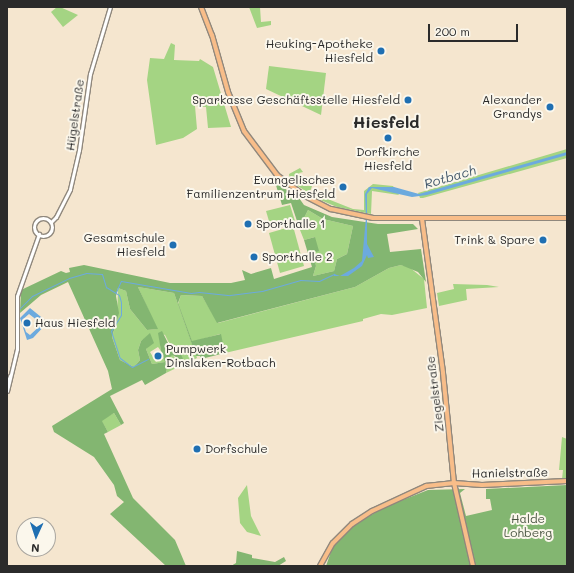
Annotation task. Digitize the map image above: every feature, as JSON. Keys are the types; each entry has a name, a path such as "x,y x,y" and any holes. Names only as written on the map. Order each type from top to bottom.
{"main road":[{"path":"201,7 238,120 250,141 273,171 293,188 316,202 362,217 373,218 567,218"},
{"name":"Ziegelstraße","path":"422,219 443,374 454,483 473,566"},
{"name":"Hanielstraße","path":"320,566 333,544 360,518 420,488 454,483 482,485 567,481"}],"street":[{"name":"Hügelstraße","path":"51,222 56,217 70,189 80,150 90,74 110,7"},
{"path":"43,218 51,222 50,233 39,234 34,229 36,221 43,218"},
{"path":"7,391 17,349 16,308 20,284 39,234"},
{"path":"7,384 12,373"}],"green space":[{"path":"57,7 78,15 63,27 51,12"},
{"path":"249,7 260,7 261,22 271,21 271,25 257,28"},
{"path":"171,43 175,45 174,60 199,61 200,59 213,67 231,127 208,128 206,107 195,106 197,129 183,138 156,145 147,80 150,58 164,59"},
{"path":"269,66 326,73 321,115 266,89"},
{"path":"567,149 567,158 423,198 420,198 418,193"},
{"path":"300,168 303,172 299,173 303,186 312,186 310,192 353,209 364,210 364,191 373,184 393,186 399,195 372,191 371,214 337,207 318,199 290,181 289,174"},
{"path":"275,182 299,198 304,205 332,217 378,224 413,224 418,229 387,234 390,252 421,249 426,282 418,272 401,265 389,268 355,287 217,323 202,296 181,295 178,303 192,341 221,334 225,353 201,359 200,356 196,356 174,293 138,287 158,329 147,330 130,309 126,291 118,288 116,296 119,313 112,337 120,360 134,367 140,360 138,350 141,341 150,333 154,343 146,349 152,364 165,362 161,351 158,333 162,331 168,343 172,347 178,347 183,359 179,363 176,362 176,357 172,355 169,358 166,373 145,385 142,380 110,396 124,423 121,425 114,413 102,421 108,432 104,434 133,498 175,540 186,566 166,566 110,514 124,502 117,496 114,485 94,457 54,432 52,426 112,389 108,371 68,282 41,295 20,313 21,290 61,271 66,273 70,272 69,268 84,265 170,283 231,283 245,280 242,270 251,274 271,268 274,279 312,267 304,240 315,237 319,251 313,253 316,266 313,276 334,271 337,259 347,254 353,226 323,219 308,210 301,224 303,229 300,230 291,203 282,205"},
{"path":"290,205 295,221 271,228 266,211"},
{"path":"308,210 323,219 353,226 347,254 337,259 334,271 313,276 316,266 312,253 315,237 304,240 300,230 303,229 301,224"},
{"path":"293,226 304,266 280,273 269,233"},
{"path":"401,265 409,267 424,279 427,308 392,315 381,314 363,319 363,321 225,353 220,334 192,342 178,304 181,295 202,296 218,323 355,287 389,268"},
{"path":"453,284 487,285 499,287 466,289 467,300 439,306 437,293 454,289"},
{"path":"138,287 174,293 197,358 166,373 169,357 172,354 179,363 165,335 159,333 161,351 158,347 150,352 156,362 164,358 166,362 152,364 146,349 149,345 148,336 141,341 138,350 140,360 134,367 120,360 112,337 117,321 118,288 126,291 130,309 147,330 157,329"},
{"path":"114,413 121,425 108,432 101,420"},
{"path":"562,437 567,439 567,478 562,479 563,470 559,470"},
{"path":"247,485 251,516 261,536 247,532 240,523 238,498"},
{"name":"Halde Lohberg","path":"567,485 567,566 326,566 333,546 352,526 385,507 428,490 465,489 460,493 466,516 492,510 490,499 486,499 486,489"},
{"path":"237,551 252,555 252,558 275,562 284,557 286,561 278,566 231,566 236,563"}],"water":[{"path":"567,152 567,155 427,195 412,197 372,188 367,194 367,244 374,257 368,258 367,255 362,266 348,276 340,276 354,268 362,261 366,217 365,194 369,187 394,187 419,194"},
{"path":"30,308 46,321 46,324 33,338 27,340 20,318","holes":["29,314 42,324 30,335 26,332 22,320"]}],"waterway":[{"name":"Rotbach","path":"18,310 32,296 69,278 86,273 102,274 106,287 119,295 121,302 121,315 111,331 120,358 132,367 148,359"},
{"path":"116,292 121,281 191,293 199,292 230,295 262,291 300,280 319,281 334,274"}],"place":[{"name":"Heuking-Apotheke Hiesfeld","path":"381,51"},
{"name":"Sparkasse Geschäftsstelle Hiesfeld","path":"408,100"},
{"name":"Alexander Grandys","path":"550,107"},
{"name":"Dorfkirche Hiesfeld","path":"388,138"},
{"name":"Evangelisches Familienzentrum Hiesfeld","path":"343,187"},
{"name":"Sporthalle 1","path":"248,224"},
{"name":"Trink & Spare","path":"543,240"},
{"name":"Gesamtschule Hiesfeld","path":"173,245"},
{"name":"Sporthalle 2","path":"254,257"},
{"name":"Haus Hiesfeld","path":"27,323"},
{"name":"Pumpwerk Dinslaken-Rotbach","path":"158,356"},
{"name":"Dorfschule","path":"197,449"}],"district":[{"name":"Hiesfeld","path":"386,122"}]}
